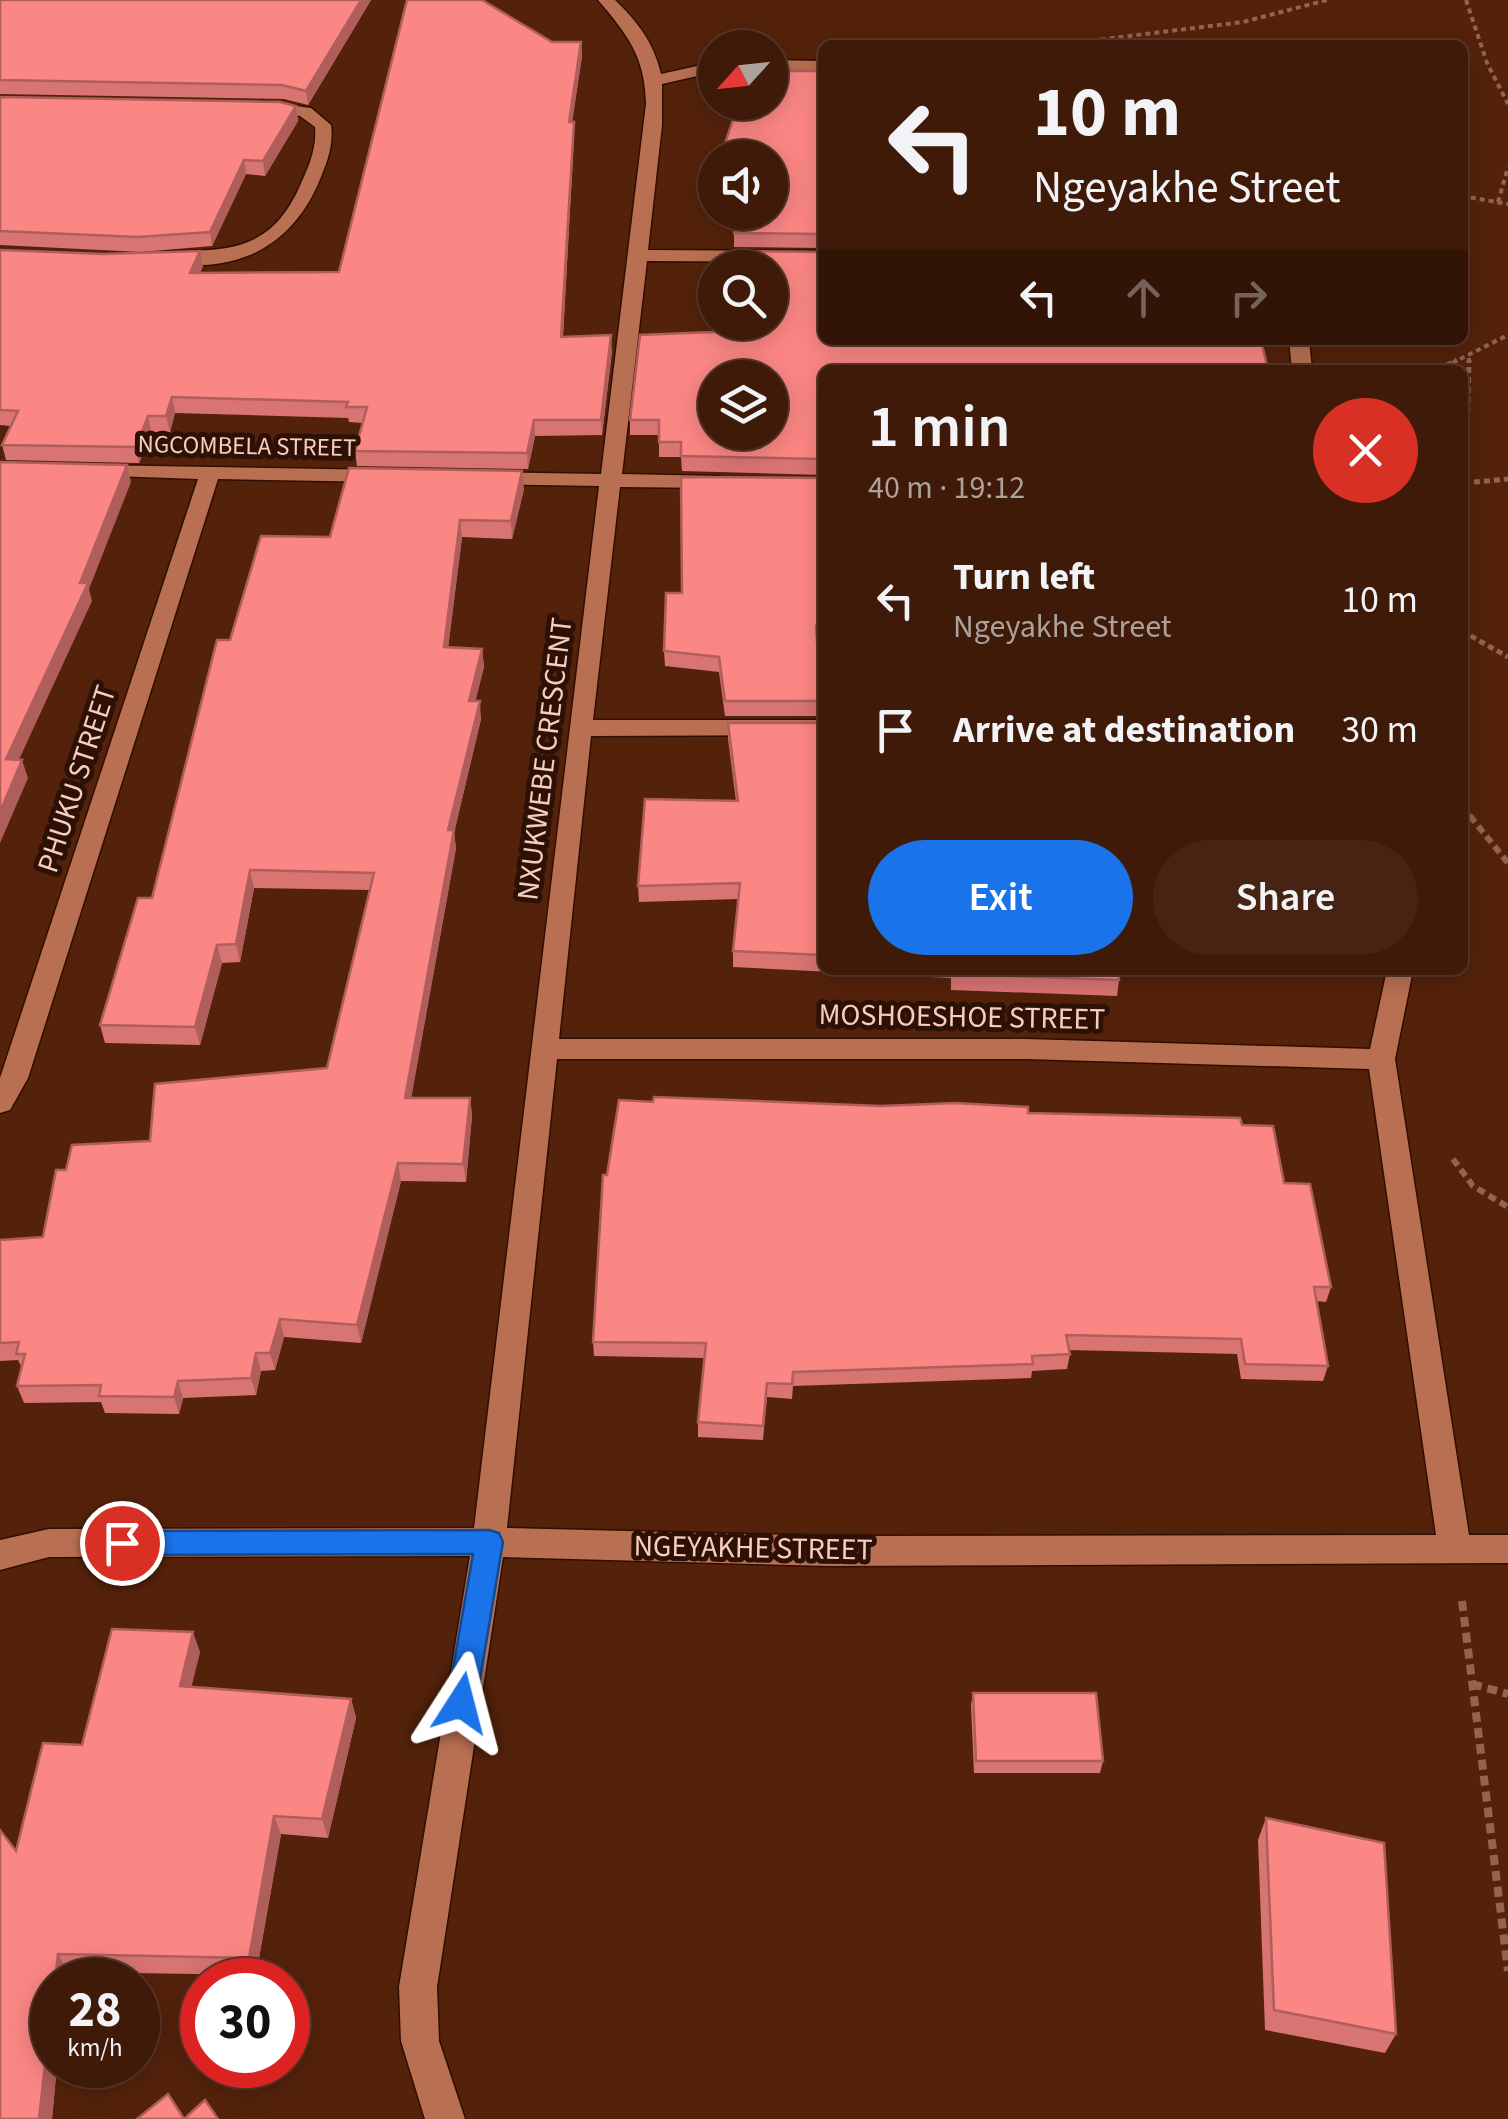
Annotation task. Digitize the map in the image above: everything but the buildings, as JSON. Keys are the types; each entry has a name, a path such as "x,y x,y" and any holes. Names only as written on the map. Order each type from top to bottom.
{"street":[{"name":"NXUKWEBE CRESCENT","path":"445,2119 420,2041 418,1987 489,1542 656,80 638,30 606,0"},
{"path":"788,65 818,66"},
{"path":"656,80 698,71"},
{"path":"152,257 251,250 286,230 323,151 324,125 305,112 240,104"},
{"path":"638,255 818,258"},
{"name":"NGCOMBELA STREET","path":"76,471 402,476"},
{"name":"PHUKU STREET","path":"0,1102 14,1078 210,473"},
{"path":"459,478 746,483"},
{"path":"580,728 818,728"},
{"path":"1399,975 1380,1059 1455,1550"},
{"name":"MOSHOESHOE STREET","path":"543,1050 987,1049 1380,1059"},
{"name":"NGEYAKHE STREET","path":"0,1555 49,1543 489,1542 829,1552 1508,1549"}],"path":[{"path":"1092,40 1277,19 1326,0"},
{"path":"1466,0 1487,63 1508,104"},
{"path":"1498,202 1508,167"},
{"path":"1468,197 1508,204"},
{"path":"1447,365 1508,335"},
{"path":"1468,380 1469,354"},
{"path":"1468,483 1508,479"},
{"path":"1468,634 1508,657"},
{"path":"1468,814 1508,862"},
{"path":"1455,1550 1508,1972"},
{"path":"1472,1684 1508,1694"}],"route":[{"path":"122,1543 489,1542 461,1703"}]}
